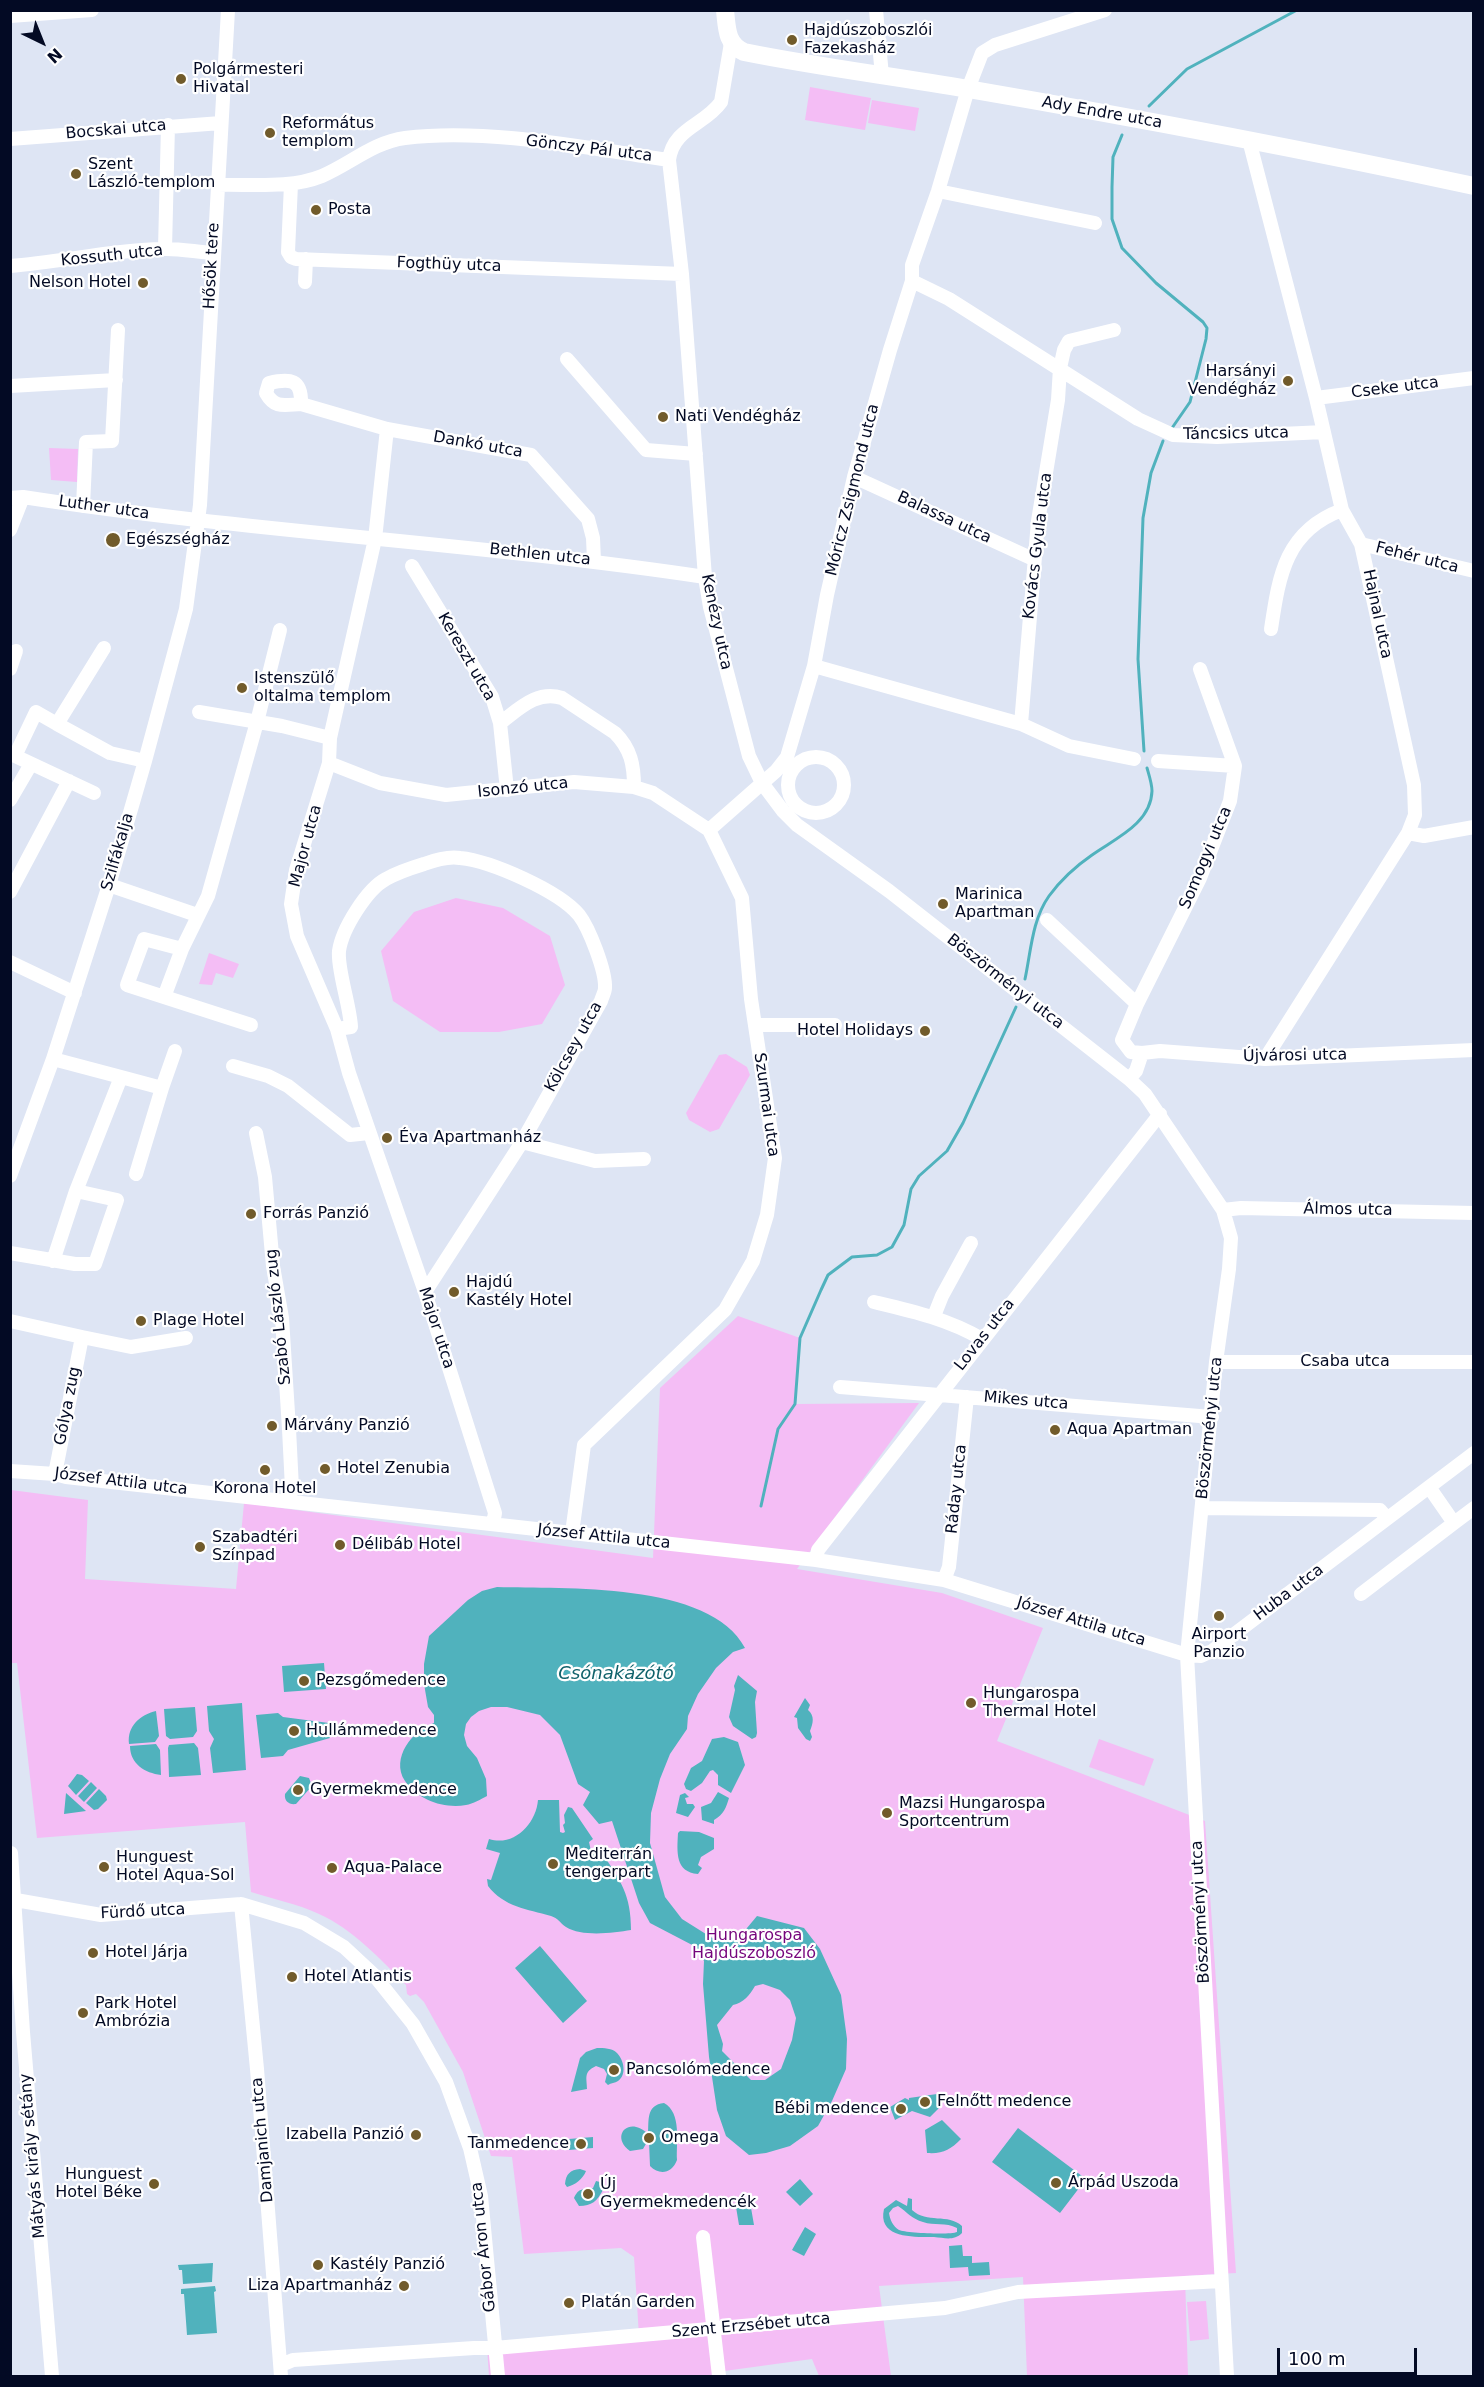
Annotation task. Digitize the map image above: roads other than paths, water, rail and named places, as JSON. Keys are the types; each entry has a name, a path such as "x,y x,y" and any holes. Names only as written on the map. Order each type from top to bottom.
{"main road":[{"path":"725,10 731,43"},
{"name":"Ady Endre utca","path":"731,43 744,52 806,65 968,89 1249,140 1473,186"}],"street":[{"path":"10,16 92,10"},
{"name":"Hősök tere","path":"198,521 228,10"},
{"path":"876,10 882,76"},
{"name":"Móricz Zsigmond utca","path":"709,830 762,783 792,761 854,477 912,281 912,265 980,57 989,48 1105,10"},
{"name":"Gönczy Pál utca","path":"218,185 291,184 322,176 383,143 405,138 459,134 669,160 671,147 676,139 721,102 731,43"},
{"name":"Bocskai utca","path":"10,139 168,125 221,123"},
{"path":"165,249 168,125"},
{"name":"Hajnal utca","path":"1249,140 1316,398 1342,510 1361,544 1414,785 1415,815 1408,833 1265,1059"},
{"name":"Kenézy utca","path":"669,160 682,274 705,577 710,607 744,740 762,783"},
{"path":"291,184 288,252 291,257 308,259 305,282"},
{"path":"938,191 1095,223"},
{"name":"Kossuth utca","path":"10,266 61,262 133,251 165,249 213,253"},
{"name":"Fogthüy utca","path":"308,259 682,274"},
{"name":"Táncsics utca","path":"912,281 949,299 1138,419 1173,435 1217,437 1324,432"},
{"path":"83,506 86,442 112,441 118,330"},
{"path":"1060,368 1064,350 1069,341 1114,330"},
{"path":"567,359 646,450 696,454"},
{"name":"Kovács Gyula utca","path":"1021,724 1033,560 1058,400 1060,368"},
{"name":"Cseke utca","path":"1316,398 1473,378"},
{"path":"10,386 116,380"},
{"name":"Dankó utca","path":"300,404 387,429 531,455 588,519 593,538 594,561"},
{"path":"375,539 387,429"},
{"name":"Balassa utca","path":"854,477 1033,560"},
{"path":"10,530 17,497"},
{"name":"Luther utca","path":"17,497 198,521"},
{"path":"1271,629 1277,590 1288,555 1302,534 1317,522 1342,510"},
{"name":"Bethlen utca","path":"198,521 594,561 705,577"},
{"name":"Szilfákalja","path":"10,1176 75,993 145,761 186,609 198,521"},
{"name":"Major utca","path":"375,539 330,738 329,764 296,870 291,904 297,936 337,1029 369,1133 425,1292 495,1513 493,1524"},
{"name":"Fehér utca","path":"1361,544 1473,572"},
{"name":"Kereszt utca","path":"412,566 485,682 500,723 507,790"},
{"path":"164,997 182,949 208,896 257,722 280,630"},
{"path":"57,724 104,648"},
{"path":"10,669 16,651"},
{"path":"814,666 1021,724 1069,746 1134,759"},
{"name":"Somogyi utca","path":"1142,1053 1131,1052 1122,1040 1137,1004 1200,878 1230,801 1235,766 1200,669"},
{"path":"500,723 536,698 553,695 562,698 622,739 632,761 634,787"},
{"path":"94,793 15,756 36,712 110,753 145,761"},
{"path":"198,712 330,738"},
{"path":"819,757 828,759 836,765 843,778 844,788 836,805 828,810 815,813 806,812 795,804 789,793 788,784 792,761 819,757"},
{"path":"1158,761 1235,766"},
{"path":"10,800 31,764"},
{"name":"Isonzó utca","path":"329,764 380,783 431,794 460,795 574,782 634,787 653,793 709,830"},
{"path":"10,892 69,781"},
{"name":"Böszörményi utca","path":"762,783 797,825 889,891 1129,1079 1160,1114 1223,1210 1231,1238 1229,1269 1216,1362 1186,1655 1227,2376"},
{"path":"1408,833 1424,836 1473,827"},
{"name":"Szurmai utca","path":"572,1533 584,1446 725,1310 753,1261 767,1215 775,1158 755,1025 742,898 709,830"},
{"name":"Kölcsey utca","path":"337,1029 351,1027 351,1012 339,952 344,936 357,911 371,891 384,880 440,859 459,858 523,878 564,902 579,915 598,956 605,988 601,1001 522,1142 425,1292"},
{"path":"109,885 197,915"},
{"path":"1047,920 1137,1004"},
{"path":"182,949 144,939 127,985 250,1025"},
{"path":"10,962 75,993"},
{"path":"755,1025 835,1025"},
{"name":"Újvárosi utca","path":"1142,1053 1160,1051 1265,1059 1473,1050"},
{"path":"136,1174 175,1051"},
{"path":"1129,1079 1137,1071 1142,1053"},
{"path":"53,1059 162,1088"},
{"path":"233,1066 268,1076 288,1086 350,1135 369,1133"},
{"path":"53,1261 76,1191 121,1077"},
{"name":"Lovas utca","path":"816,1560 818,1550 1160,1114"},
{"name":"Szabó László zug","path":"256,1133 265,1177 273,1266 282,1318 290,1441 289,1501"},
{"path":"522,1142 595,1161 644,1159"},
{"path":"10,1253 75,1264 95,1264 117,1200 76,1191"},
{"name":"Álmos utca","path":"1223,1210 1241,1208 1473,1212"},
{"path":"934,1316 942,1296 971,1243"},
{"path":"874,1302 934,1316 982,1339"},
{"path":"10,1321 131,1347 186,1338"},
{"name":"Gólya zug","path":"55,1474 82,1337"},
{"name":"Csaba utca","path":"1216,1362 1473,1362"},
{"name":"Mikes utca","path":"840,1388 967,1396 1212,1417"},
{"name":"Ráday utca","path":"944,1580 949,1567 967,1396"},
{"name":"Huba utca","path":"1186,1655 1201,1656 1212,1651 1473,1453"},
{"name":"József Attila utca","path":"10,1471 55,1474 816,1560 944,1580 1186,1655"},
{"path":"1429,1487 1454,1522"},
{"path":"1202,1508 1380,1510 1387,1518"},
{"path":"1361,1594 1473,1508"},
{"name":"Mátyás király sétány","path":"11,1853 12,1899 52,2376"},
{"name":"Fürdő utca","path":"12,1899 101,1915 241,1904"},
{"name":"Gábor Áron utca","path":"241,1904 304,1923 344,1947 373,1974 419,2034 446,2082 472,2157 481,2196 498,2376"},
{"name":"Damjanich utca","path":"241,1904 258,2079 281,2371"},
{"path":"703,2237 719,2376"},
{"name":"Szent Erzsébet utca","path":"281,2371 293,2360 495,2348 945,2308 1018,2292 1221,2281"}],"water":[{"name":"Csónakázótó","path":"497,1587 559,1588 633,1593 669,1600 701,1610 727,1626 745,1648 733,1652 716,1668 698,1694 688,1716 687,1729 670,1754 660,1779 651,1813 650,1843 665,1897 682,1919 717,1941 742,1934 757,1916 804,1928 820,1949 841,1995 847,2039 846,2069 818,2126 790,2146 749,2155 726,2136 717,2110 709,2057 703,1984 704,1961 696,1947 650,1923 639,1903 612,1821 599,1824 583,1805 590,1792 578,1784 560,1735 540,1715 507,1707 491,1707 471,1717 466,1724 464,1735 467,1746 477,1758 486,1779 487,1796 477,1801 458,1806 432,1802 410,1788 405,1781 400,1763 406,1746 418,1732 434,1723 434,1715 428,1707 424,1684 424,1664 429,1636 468,1600 482,1591","holes":["763,1984 780,1990 790,2000 796,2018 792,2040 781,2069 765,2080 751,2080 722,2051 723,2044 717,2025 733,2005 746,1998 755,1986"]},
{"name":"Pezsgőmedence","path":"324,1663 326,1689 284,1692 282,1666"},
{"path":"738,1675 757,1691 755,1702 757,1733 752,1739 733,1726 729,1717"},
{"path":"805,1698 810,1705 808,1710 813,1717 810,1741 798,1728 797,1718 794,1717"},
{"path":"242,1703 246,1770 213,1773 210,1748 214,1739 209,1731 207,1706"},
{"path":"195,1707 197,1731 193,1737 170,1739 166,1736 164,1709"},
{"path":"156,1711 159,1736 155,1742 129,1744 130,1732 136,1722"},
{"name":"Hullámmedence","path":"278,1713 283,1717 329,1723 330,1738 288,1750 283,1756 261,1758 256,1715"},
{"path":"724,1737 738,1742 745,1765 731,1793 718,1785 718,1775 713,1770 702,1783 691,1791 686,1789 684,1784 691,1768 702,1761 712,1739"},
{"path":"194,1743 198,1748 201,1775 169,1777 169,1745"},
{"path":"156,1744 160,1750 161,1775 144,1770 139,1766 133,1758 130,1746"},
{"path":"77,1774 89,1781 76,1795 68,1786"},
{"name":"Gyermekmedence","path":"300,1776 309,1778 312,1786 296,1804 291,1804 286,1801 285,1794"},
{"path":"91,1782 97,1788 84,1802 78,1796"},
{"path":"99,1789 107,1800 94,1810 86,1803"},
{"path":"718,1792 729,1798 724,1811 714,1820 714,1824 702,1820 701,1807 711,1803"},
{"path":"66,1793 86,1811 64,1814"},
{"path":"685,1793 689,1797 685,1798 687,1804 693,1804 695,1807 688,1817 676,1813 680,1795"},
{"name":"Mediterrán tengerpart","path":"538,1800 559,1800 560,1832 563,1833 565,1832 564,1815 568,1807 572,1808 593,1839 589,1842 591,1851 598,1855 602,1853 624,1889 631,1918 631,1930 598,1933 573,1930 553,1917 501,1899 488,1886 487,1879 491,1880 500,1853 486,1849 489,1839 507,1840 522,1832 533,1817"},
{"path":"680,1831 699,1832 714,1838 714,1849 701,1857 698,1865 702,1868 698,1874 690,1872 681,1865 678,1854 678,1833"},
{"path":"540,1946 587,2001 563,2023 515,1968"},
{"name":"Pancsolómedence","path":"597,2048 615,2051 623,2063 623,2075 617,2082 608,2085 605,2082 607,2074 604,2069 596,2066 587,2073 587,2089 571,2092 580,2058 586,2052"},
{"name":"Felnőtt medence","path":"937,2094 940,2107 930,2117 912,2111 895,2120 890,2107 905,2098 909,2100 909,2098"},
{"name":"Omega","path":"664,2103 670,2108 676,2121 677,2160 672,2168 662,2172 650,2166 649,2142 643,2149 630,2151 624,2145 622,2134 628,2127 634,2127 648,2134 651,2110 658,2104"},
{"path":"942,2120 961,2139 946,2150 927,2153 925,2130"},
{"path":"1018,2128 1086,2179 1060,2213 992,2162"},
{"name":"Tanmedence","path":"593,2137 593,2148 569,2150 569,2139"},
{"name":"Új Gyermekmedencék","path":"580,2169 586,2171 583,2177 567,2187 565,2184 568,2175"},
{"path":"800,2179 813,2194 800,2206 786,2192"},
{"name":"Új Gyermekmedencék","path":"596,2181 600,2182 603,2190 599,2197 591,2204 579,2206 574,2198 576,2194 593,2188"},
{"path":"908,2198 912,2199 912,2210 924,2217 956,2222 962,2226 962,2233 953,2238 946,2238 908,2236 892,2231 883,2219 884,2209 896,2200 907,2206","holes":["898,2206 919,2221 953,2226 957,2228 957,2232 928,2233 899,2230 892,2223 889,2213"]},
{"path":"750,2202 754,2225 739,2225 736,2207"},
{"path":"805,2227 816,2234 804,2256 792,2250"},
{"path":"962,2245 963,2256 972,2256 972,2263 989,2262 990,2275 969,2276 968,2267 950,2268 949,2246"},
{"path":"213,2263 212,2282 183,2284 182,2270 179,2270 178,2265"},
{"path":"215,2286 217,2333 187,2335 184,2294 181,2294 181,2289"}],"waterway":[{"path":"1149,106 1187,69 1297,10"},
{"path":"1122,135 1113,157 1112,187 1112,219 1122,248 1156,283 1203,322 1207,328 1190,402 1172,428"},
{"path":"1144,751 1138,659 1143,518 1151,473 1163,441"},
{"path":"1025,979 1033,936 1043,905 1053,890 1074,869 1130,829 1145,813 1152,791 1147,768"},
{"path":"761,1506 778,1429 795,1404 800,1338 828,1275 852,1257 877,1255 892,1247 904,1225 911,1189 919,1176 947,1151 963,1123 1016,1007"}],"place":[{"name":"Hajdúszoboszlói Fazekasház","path":"792,40"},
{"name":"Polgármesteri Hivatal","path":"181,79"},
{"name":"Református templom","path":"270,133"},
{"name":"Szent László-templom","path":"76,174"},
{"name":"Posta","path":"316,210"},
{"name":"Nelson Hotel","path":"143,283"},
{"name":"Harsányi Vendégház","path":"1288,381"},
{"name":"Nati Vendégház","path":"663,417"},
{"name":"Egészségház","path":"113,540"},
{"name":"Istenszülő oltalma templom","path":"242,688"},
{"name":"Marinica Apartman","path":"943,904"},
{"name":"Hotel Holidays","path":"925,1031"},
{"name":"Éva Apartmanház","path":"387,1138"},
{"name":"Forrás Panzió","path":"251,1214"},
{"name":"Hajdú Kastély Hotel","path":"454,1292"},
{"name":"Plage Hotel","path":"141,1321"},
{"name":"Márvány Panzió","path":"272,1426"},
{"name":"Aqua Apartman","path":"1055,1430"},
{"name":"Hotel Zenubia","path":"325,1469"},
{"name":"Korona Hotel","path":"265,1470"},
{"name":"Délibáb Hotel","path":"340,1545"},
{"name":"Szabadtéri Színpad","path":"200,1547"},
{"name":"Airport Panzio","path":"1219,1616"},
{"name":"Pezsgőmedence","path":"304,1681"},
{"name":"Hungarospa Thermal Hotel","path":"971,1703"},
{"name":"Hullámmedence","path":"294,1731"},
{"name":"Gyermekmedence","path":"298,1790"},
{"name":"Mazsi Hungarospa Sportcentrum","path":"887,1813"},
{"name":"Mediterrán tengerpart","path":"553,1864"},
{"name":"Hunguest Hotel Aqua-Sol","path":"104,1867"},
{"name":"Aqua-Palace","path":"332,1868"},
{"name":"Hotel Járja","path":"93,1953"},
{"name":"Hotel Atlantis","path":"292,1977"},
{"name":"Park Hotel Ambrózia","path":"83,2013"},
{"name":"Pancsolómedence","path":"614,2070"},
{"name":"Felnőtt medence","path":"925,2102"},
{"name":"Bébi medence","path":"901,2109"},
{"name":"Izabella Panzió","path":"416,2135"},
{"name":"Omega","path":"649,2138"},
{"name":"Tanmedence","path":"581,2144"},
{"name":"Árpád Uszoda","path":"1056,2183"},
{"name":"Hunguest Hotel Béke","path":"154,2184"},
{"name":"Új Gyermekmedencék","path":"588,2194"},
{"name":"Kastély Panzió","path":"318,2265"},
{"name":"Liza Apartmanház","path":"404,2286"},
{"name":"Platán Garden","path":"569,2303"}],"park label":[{"name":"Hungarospa Hajdúszoboszló","path":"754,1945"}]}
